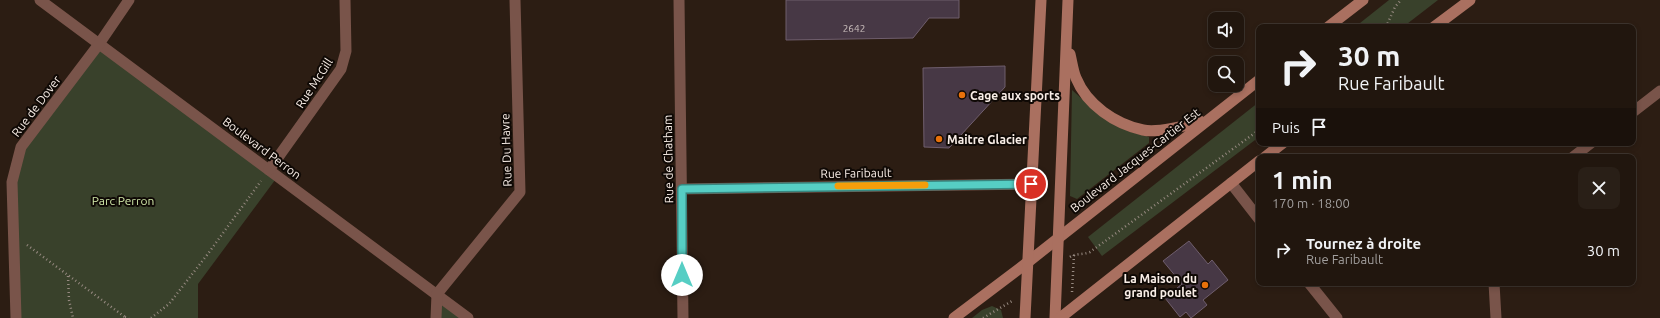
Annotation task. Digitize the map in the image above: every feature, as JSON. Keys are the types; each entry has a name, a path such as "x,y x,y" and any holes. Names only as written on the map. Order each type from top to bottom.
{"main road":[{"path":"1025,318 1042,0"},
{"path":"1055,318 1068,0"},
{"path":"1332,24 1363,0"},
{"path":"1438,24 1470,0"},
{"path":"1067,42 1077,80 1092,102 1114,119 1144,130 1182,127 1209,119"},
{"name":"Boulevard Jacques-Cartier Est","path":"954,318 1028,262 1059,236 1256,82"},
{"path":"1269,154 1279,146"},
{"path":"1060,318 1256,163"}],"street":[{"name":"Boulevard Perron","path":"40,0 468,318"},
{"name":"Rue de Dover","path":"16,318 12,182 21,147 99,44 129,0"},
{"name":"Rue McGill","path":"269,170 341,69 346,51 346,0"},
{"name":"Rue Du Havre","path":"437,294 520,192 515,0"},
{"name":"Rue de Chatham","path":"679,0 683,318"},
{"path":"1636,110 1660,91"},
{"path":"1577,154 1587,146"},
{"path":"1231,183 1256,214"},
{"name":"Rue Faribault","path":"682,189 1031,184"},
{"path":"1311,286 1337,318"},
{"path":"1494,286 1496,318"},
{"path":"436,318 437,294"}],"path":[{"path":"1387,24 1395,7 1401,0"},
{"path":"1090,252 1256,132"},
{"path":"151,318 169,304 269,170"},
{"path":"14,235 124,318 129,318"},
{"path":"1071,310 1074,254"},
{"path":"68,275 69,300 73,318"},
{"path":"983,318 1004,306 1026,290"}],"green space":[{"path":"1389,0 1438,0 1407,24 1359,24"},
{"name":"Parc Perron","path":"99,44 278,176 198,284 198,318 16,318 12,182 21,147"},
{"path":"1072,90 1090,106 1128,131 1149,137 1149,143 1077,199 1070,196"},
{"path":"1256,104 1256,139 1102,256 1088,237"},
{"path":"437,294 468,318 436,318"},
{"path":"992,306 1001,310 1003,318 972,318 982,310"}],"building":[{"path":"786,0 959,0 959,18 929,18 913,38 786,40"},
{"path":"1005,66 1005,87 949,148 924,147 923,68"},
{"path":"1189,241 1208,264 1212,260 1228,280 1203,300 1207,305 1191,318 1186,312 1180,317 1165,298 1182,284 1163,261"}],"slow traffic":[{"path":"838,186 925,185"}],"place":[{"name":"Cage aux sports","path":"962,95"},
{"name":"Maitre Glacier","path":"939,139"},
{"name":"La Maison du grand poulet","path":"1205,285"}],"route":[{"path":"682,275 682,189 1031,184"}]}
